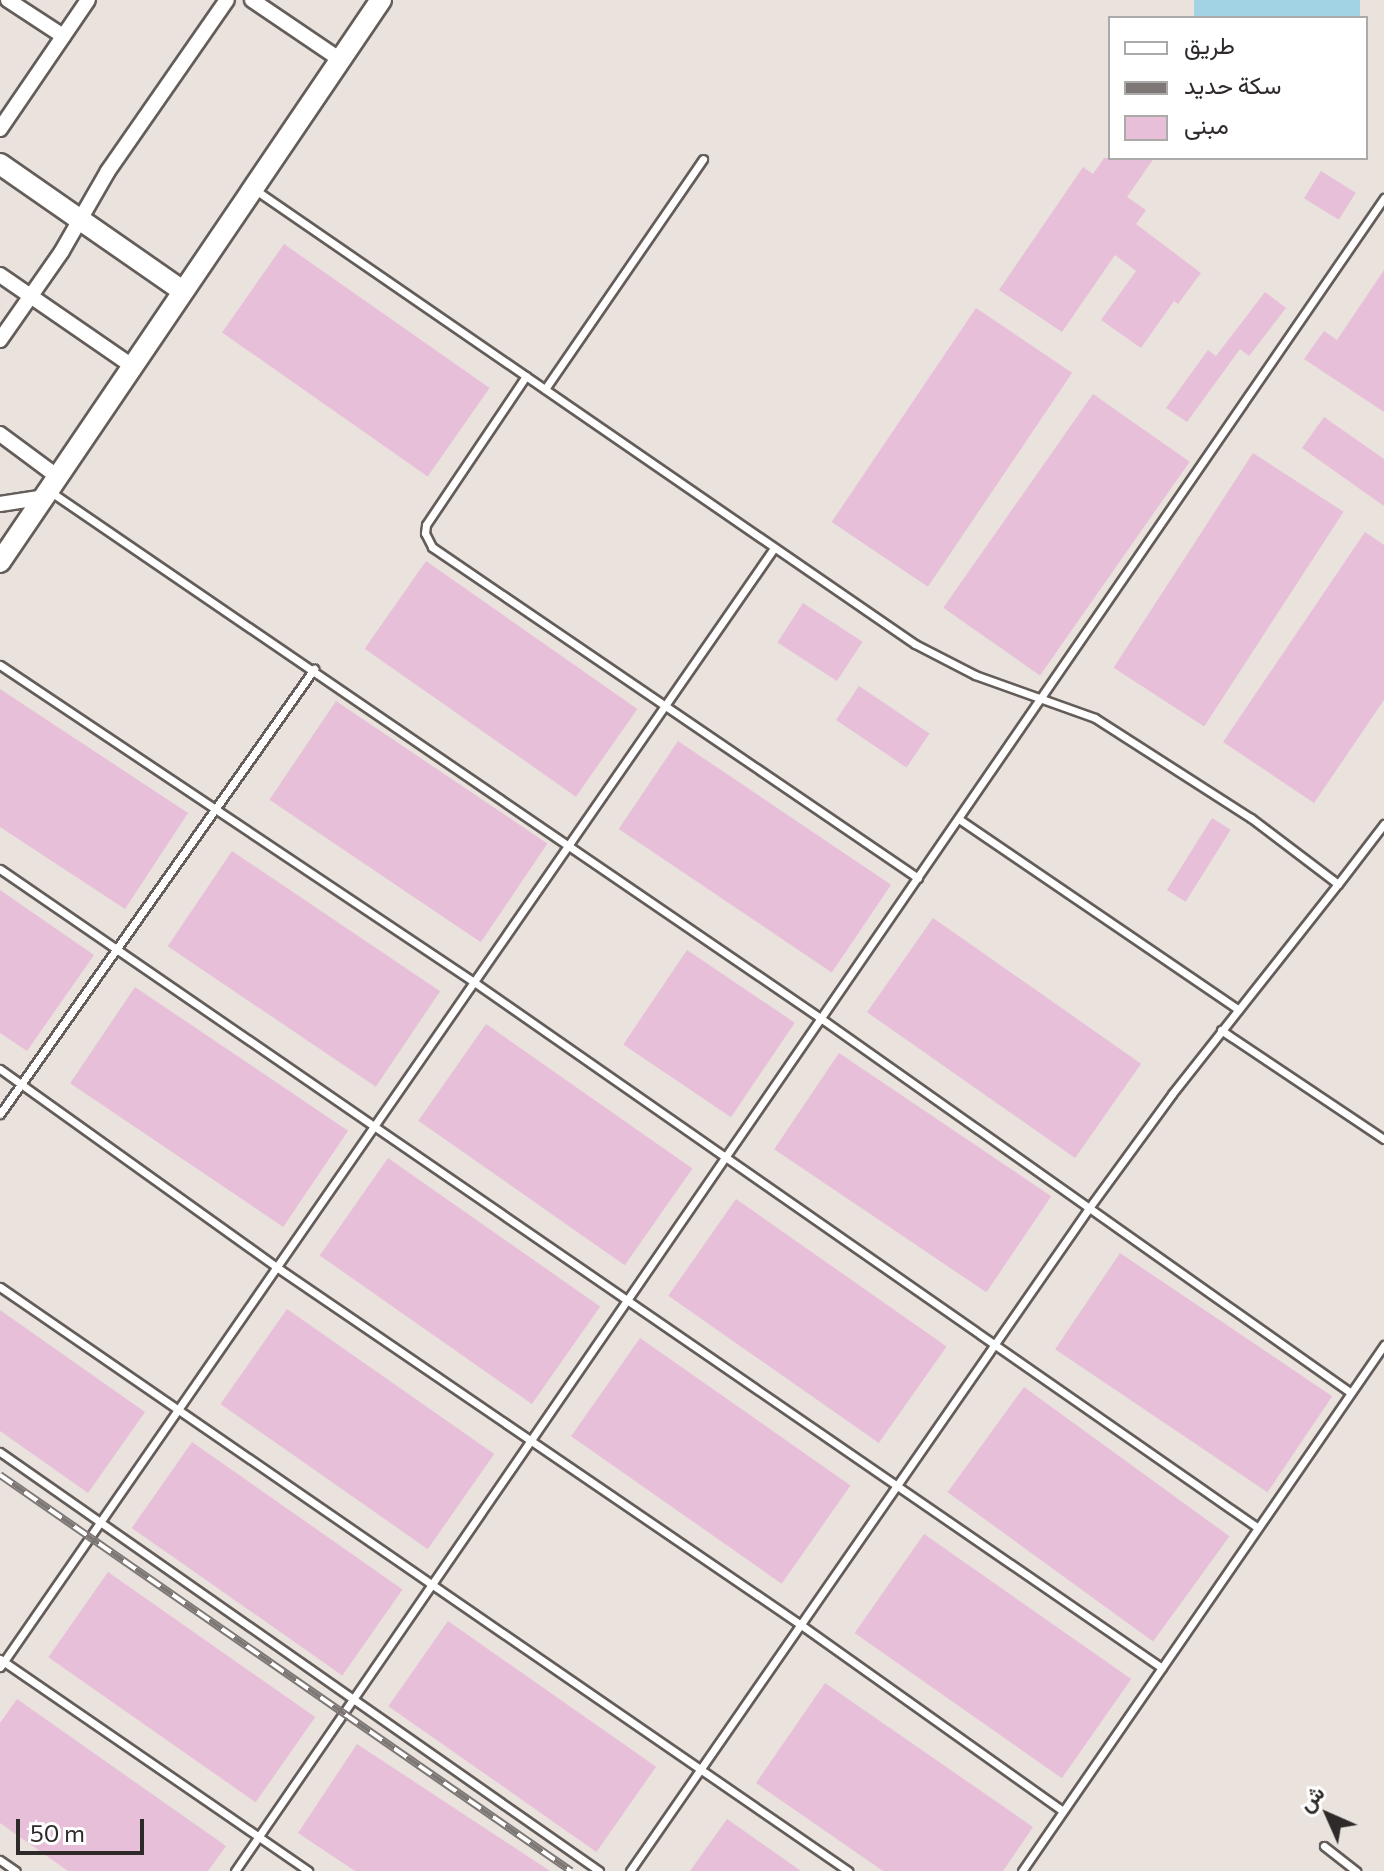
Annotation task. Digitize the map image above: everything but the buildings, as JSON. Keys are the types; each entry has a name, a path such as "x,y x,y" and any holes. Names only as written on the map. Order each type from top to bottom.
{"street":[{"path":"8,0 63,36"},
{"path":"0,129 88,0"},
{"path":"0,340 81,219 108,171 227,0"},
{"path":"252,0 339,59"},
{"path":"0,562 181,290 381,0"},
{"path":"0,164 181,290"},
{"path":"0,275 132,366"},
{"path":"0,434 51,488"},
{"path":"0,504 51,488"}],"lane":[{"path":"545,389 703,159"},
{"path":"251,187 774,548 946,662 1095,718 1251,818 1338,884"},
{"path":"235,1871 722,1157 1044,697 1384,198"},
{"path":"526,376 426,525 428,541 439,553 918,878"},
{"path":"51,488 819,1017 1351,1393"},
{"path":"308,1871 1,1662 774,548"},
{"path":"0,665 474,982 1258,1528"},
{"path":"0,1114 314,669"},
{"path":"959,819 1238,1009"},
{"path":"630,1871 1089,1208 1221,1030 1384,824"},
{"path":"0,869 119,947 374,1127 1162,1668"},
{"path":"1221,1030 1384,1139"},
{"path":"0,1069 275,1266 801,1625 1063,1811"},
{"path":"0,1287 848,1871"},
{"path":"1022,1871 1384,1345"},
{"path":"0,1452 599,1871"},
{"path":"1324,1846 1356,1871"},
{"path":"0,1860 16,1871"}],"water":[{"path":"1194,0 1360,0 1360,16 1194,16"}],"railway":[{"path":"0,1475 571,1871"}]}
